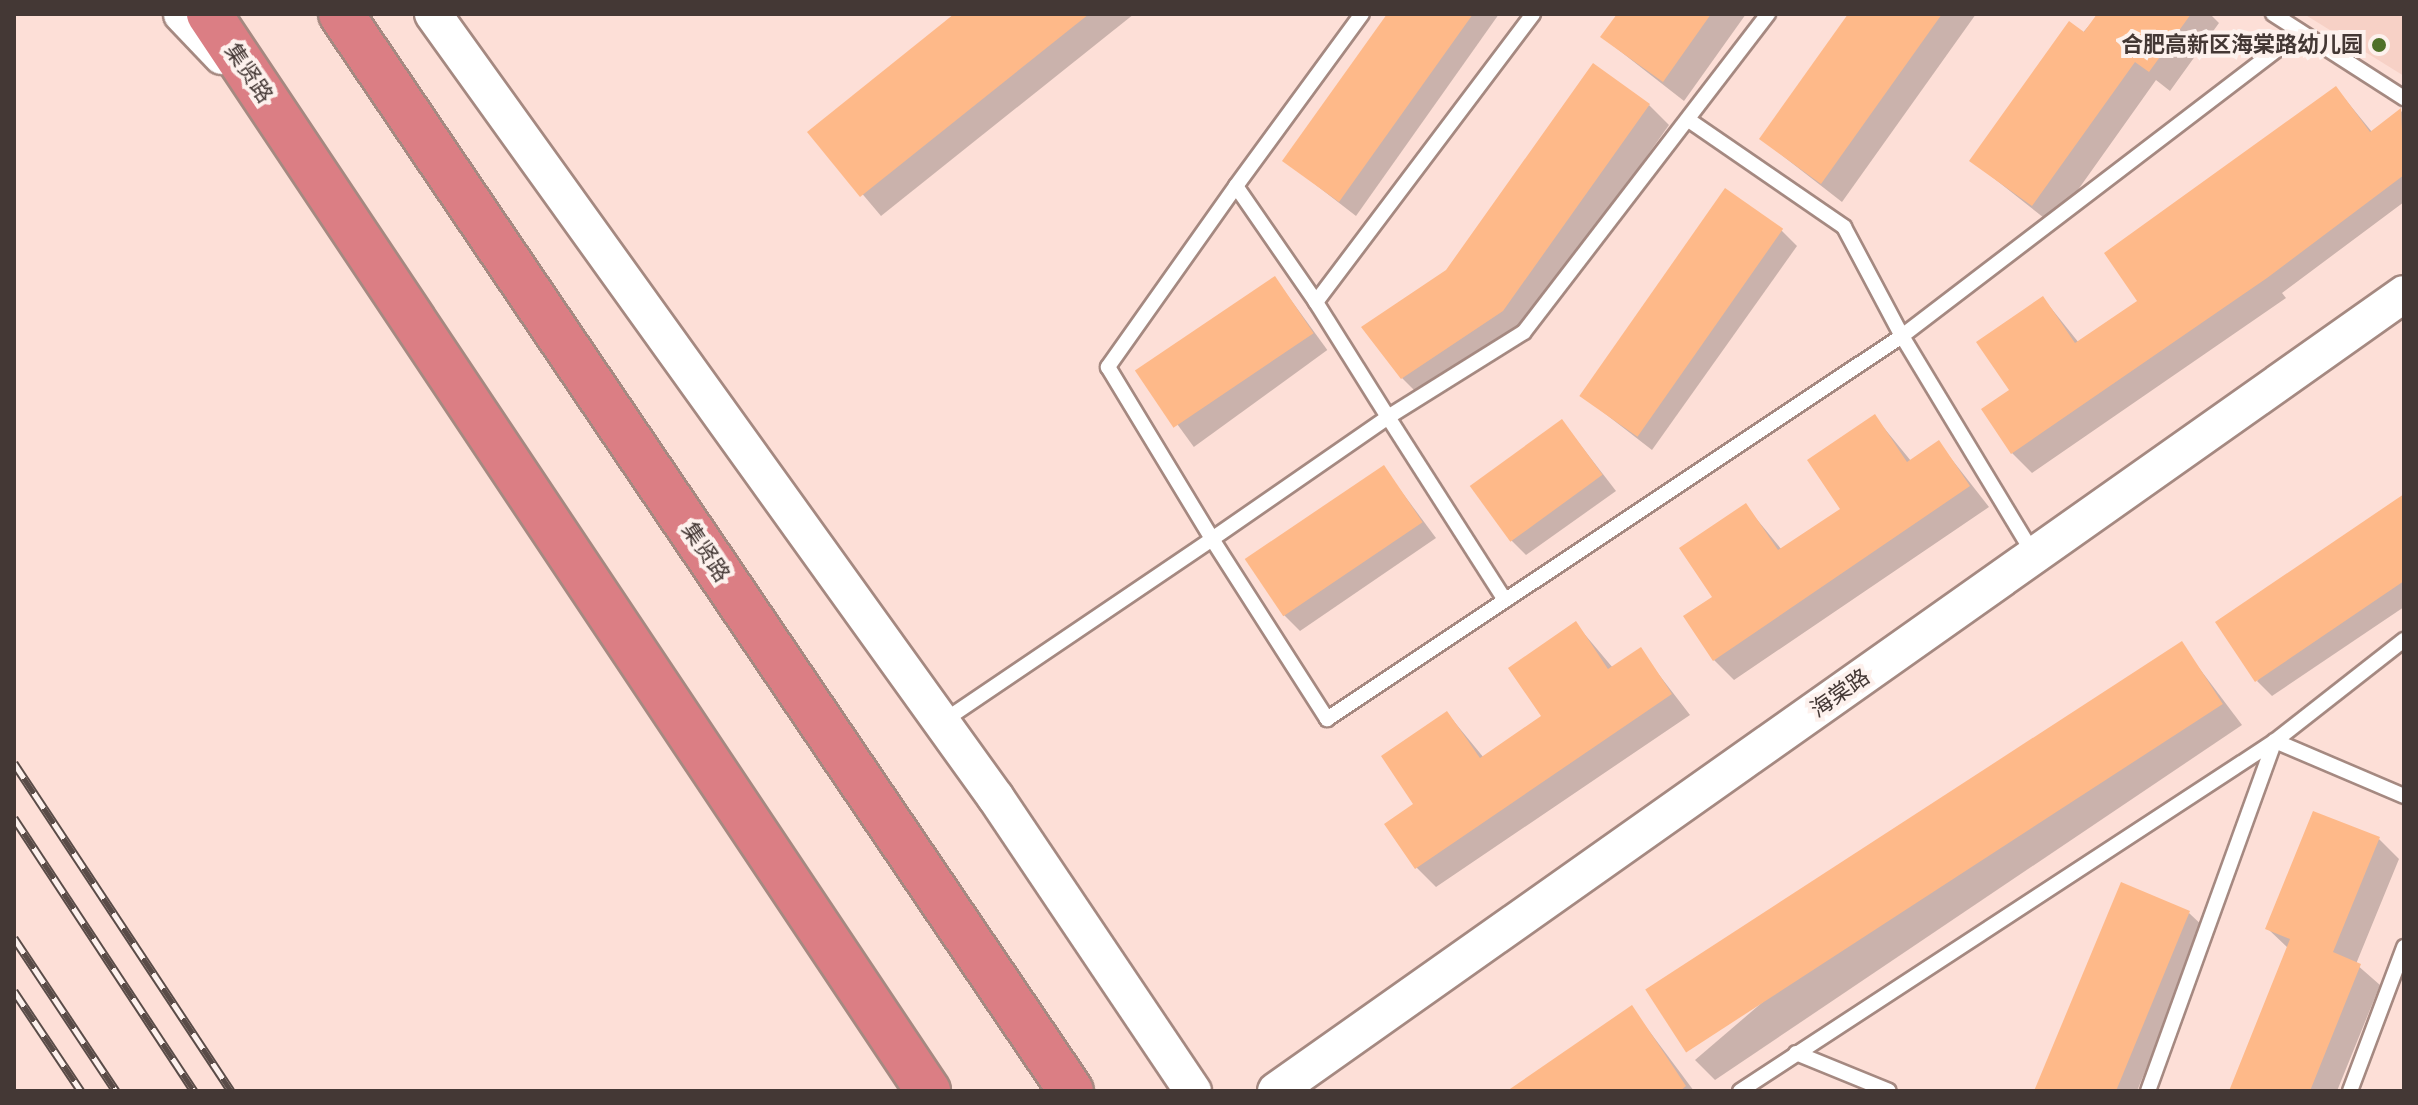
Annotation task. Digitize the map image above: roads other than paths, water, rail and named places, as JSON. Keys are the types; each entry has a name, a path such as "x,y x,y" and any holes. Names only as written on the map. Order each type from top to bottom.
{"highway":[{"name":"集贤路","path":"209,14 928,1091"},
{"name":"集贤路","path":"341,14 1071,1091"}],"street":[{"path":"182,14 271,107"},
{"path":"433,14 941,722 1193,1091"},
{"name":"海棠路","path":"1276,1091 2404,294"}],"lane":[{"path":"1362,14 1108,367 1212,539 1327,719 1902,336 2300,32"},
{"path":"1316,302 1533,14"},
{"path":"941,722 1388,417 1524,332 1690,121 1768,14"},
{"path":"2273,14 2404,98"},
{"path":"1690,121 1844,227 1902,336 2034,556"},
{"path":"1236,186 1316,302 1505,600"},
{"path":"1740,1091 2275,741 2404,640"},
{"path":"2275,741 2404,796"},
{"path":"2148,1091 2275,741"},
{"path":"2350,1091 2404,947"},
{"path":"1796,1053 1889,1091"}],"railway":[{"path":"14,763 231,1091"},
{"path":"14,818 194,1091"},
{"path":"14,938 116,1091"},
{"path":"14,991 81,1091"}],"place":[{"name":"合肥高新区海棠路幼儿园","path":"2379,45"}]}
